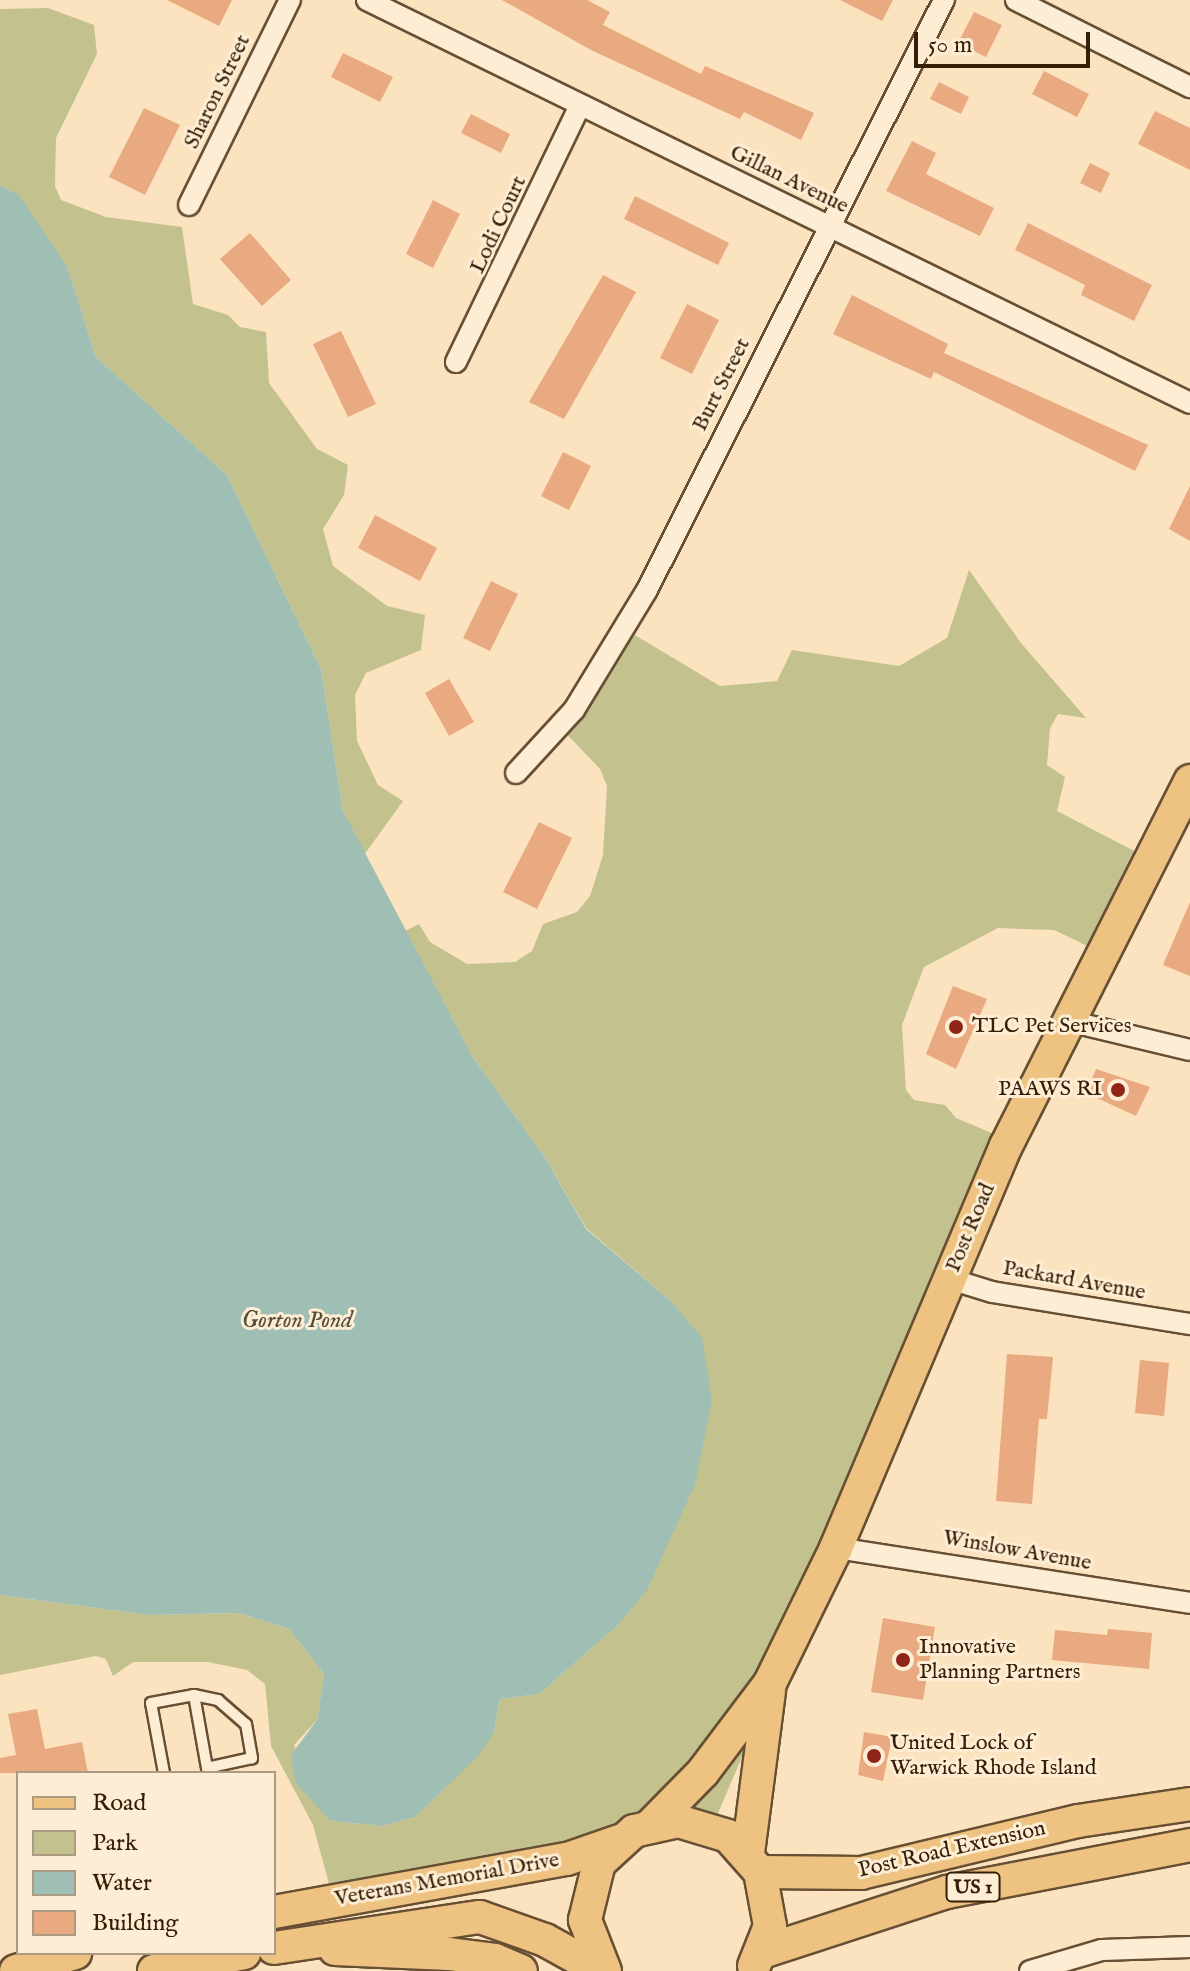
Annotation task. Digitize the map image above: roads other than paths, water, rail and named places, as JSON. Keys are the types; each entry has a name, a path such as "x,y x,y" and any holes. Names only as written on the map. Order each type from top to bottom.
{"main road":[{"name":"Post Road","path":"603,1971 585,1920 587,1891 599,1863 619,1841 651,1825 703,1772 770,1683 836,1548 950,1279 1069,1021 1190,781"},
{"name":"Post Road","path":"756,1962 770,1912 754,1862 770,1683"},
{"name":"Post Road Extension","path":"754,1862 861,1873 1078,1821 1190,1804"},
{"name":"Post Road","path":"651,1825 704,1825 754,1862"},
{"name":"Veterans Memorial Drive","path":"276,1912 567,1859 619,1841"},
{"name":"Post Road Extension","path":"756,1962 947,1892 1190,1845"},
{"name":"Veterans Memorial Drive","path":"283,1947 480,1917 545,1940 603,1971"},
{"path":"283,1947 449,1954 495,1960 521,1971"},
{"path":"16,1971 68,1955"},
{"path":"154,1971 234,1955"}],"street":[{"name":"Sharon Street","path":"189,205 290,0"},
{"name":"Gillan Avenue","path":"367,0 1190,403"},
{"name":"Burt Street","path":"516,773 574,710 647,590 944,0"},
{"path":"1016,0 1190,87"},
{"name":"Lodi Court","path":"456,362 580,105"},
{"path":"1069,1021 1190,1050"},
{"name":"Packard Avenue","path":"950,1279 992,1292 1190,1324"},
{"name":"Winslow Avenue","path":"836,1548 1190,1603"},
{"path":"1030,1971 1102,1950 1190,1947"}],"lane":[{"path":"164,1771 151,1703 194,1695 218,1700 246,1724 252,1758 210,1770 194,1695"}],"water":[{"name":"Gorton Pond","path":"0,186 19,195 67,266 96,357 227,475 321,669 343,811 472,1056 544,1156 586,1229 671,1301 702,1338 712,1400 695,1484 647,1590 616,1627 539,1694 500,1699 494,1732 479,1755 415,1817 382,1826 331,1821 296,1784 291,1755 317,1720 324,1674 289,1629 239,1613 148,1615 0,1595"}],"place":[{"name":"TLC Pet Services","path":"956,1027"},
{"name":"PAAWS RI","path":"1118,1090"},
{"name":"Innovative Planning Partners","path":"903,1660"},
{"name":"United Lock of Warwick Rhode Island","path":"874,1756"}]}
